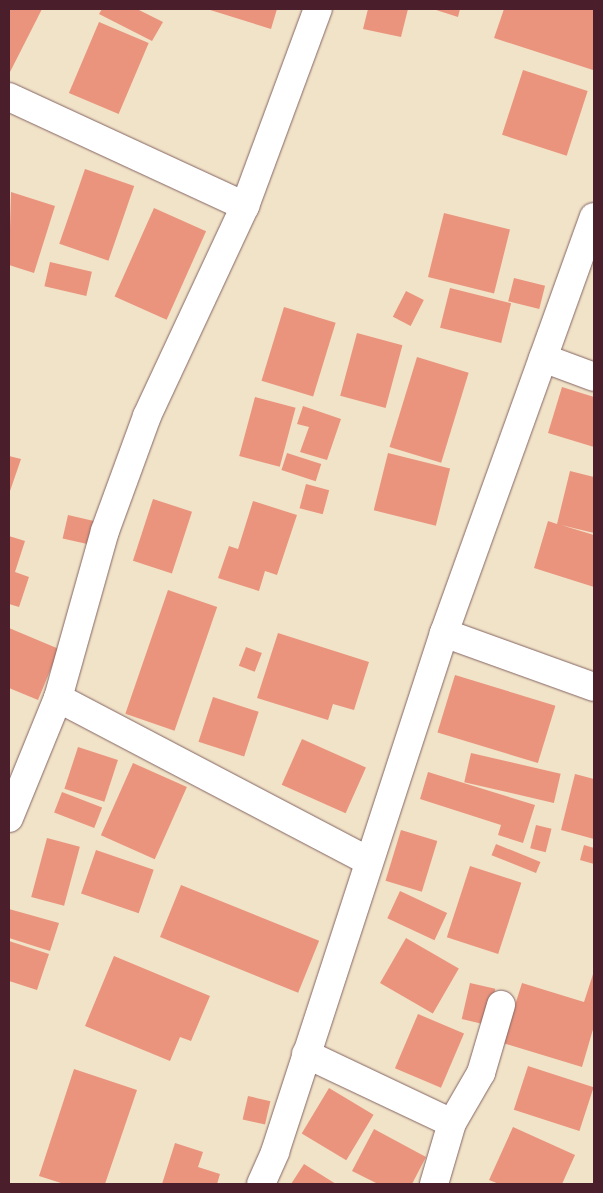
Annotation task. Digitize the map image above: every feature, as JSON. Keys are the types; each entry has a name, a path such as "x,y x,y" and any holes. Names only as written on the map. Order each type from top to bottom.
{"street":[{"path":"9,818 58,698 105,531 147,416 245,206 318,9"},
{"path":"9,97 245,206"},
{"path":"260,1184 306,1054 367,860 444,633 594,216"},
{"path":"543,358 594,377"},
{"path":"444,633 594,687"},
{"path":"58,698 367,860"},
{"path":"434,1184 452,1123 482,1073 501,1005"},
{"path":"306,1054 452,1123"}],"building":[{"path":"9,9 42,9 9,74"},
{"path":"102,9 137,9 163,22 152,41 99,14"},
{"path":"207,9 277,9 271,29"},
{"path":"368,9 408,9 401,37 363,29"},
{"path":"433,9 460,9 458,17"},
{"path":"504,9 594,9 593,70 494,38"},
{"path":"99,22 149,43 119,114 69,93"},
{"path":"523,70 588,91 567,156 502,135"},
{"path":"85,169 134,186 108,261 59,244"},
{"path":"11,192 55,206 34,273 9,265"},
{"path":"154,208 206,231 167,320 115,297"},
{"path":"444,213 510,229 494,293 428,277"},
{"path":"50,262 92,272 86,296 44,286"},
{"path":"514,278 545,286 539,309 508,301"},
{"path":"450,288 511,303 501,343 440,328"},
{"path":"406,291 424,300 411,326 393,317"},
{"path":"284,307 336,323 313,396 261,381"},
{"path":"357,333 402,345 386,408 340,396"},
{"path":"417,357 469,373 441,463 390,447"},
{"path":"562,387 594,397 594,447 548,433"},
{"path":"255,397 296,408 280,467 239,456"},
{"path":"303,406 341,419 327,460 300,452 309,427 297,424"},
{"path":"287,453 321,464 316,481 281,470"},
{"path":"388,453 450,468 436,526 374,510"},
{"path":"9,456 21,459 9,494"},
{"path":"570,471 594,477 594,533 561,525 594,535 594,587 534,568 548,521 557,524"},
{"path":"306,484 329,490 323,514 300,508"},
{"path":"153,499 192,512 172,573 133,561"},
{"path":"253,501 297,515 277,575 265,571 259,591 218,578 229,546 238,549"},
{"path":"68,515 98,522 93,545 63,538"},
{"path":"9,536 25,541 15,572 29,577 19,607 9,604"},
{"path":"168,590 217,607 175,731 125,714"},
{"path":"9,628 59,649 38,700 9,688"},
{"path":"278,633 369,662 354,710 333,704 328,720 257,698"},
{"path":"246,647 262,653 255,672 239,666"},
{"path":"455,675 555,706 538,763 437,732"},
{"path":"213,697 259,712 244,757 198,742"},
{"path":"302,739 366,767 346,813 282,785"},
{"path":"78,747 118,760 104,802 64,789"},
{"path":"471,753 561,774 554,803 464,782"},
{"path":"133,763 187,787 155,859 101,835"},
{"path":"428,772 535,805 523,843 498,835 501,825 420,799"},
{"path":"575,774 594,779 594,839 561,830"},
{"path":"62,792 102,807 94,828 54,813"},
{"path":"536,825 552,829 546,852 530,848"},
{"path":"401,830 437,841 422,892 386,881"},
{"path":"47,838 80,847 64,906 31,897"},
{"path":"496,844 541,862 536,873 492,855"},
{"path":"584,845 594,848 594,864 580,860"},
{"path":"96,850 154,870 139,913 81,893"},
{"path":"470,866 521,883 498,954 447,937"},
{"path":"181,885 319,941 298,993 160,937"},
{"path":"400,891 447,913 434,940 387,918"},
{"path":"9,909 59,923 50,951 9,938"},
{"path":"406,938 459,968 433,1014 380,983"},
{"path":"9,941 49,954 37,990 9,981"},
{"path":"114,956 210,996 191,1041 180,1037 170,1061 85,1026"},
{"path":"594,971 594,1026 582,1067 503,1043 522,983 584,1002"},
{"path":"470,983 495,989 487,1025 462,1019"},
{"path":"418,1014 464,1034 441,1088 395,1068"},
{"path":"528,1066 594,1087 579,1131 514,1110"},
{"path":"74,1069 137,1090 105,1184 64,1184 39,1176"},
{"path":"329,1088 374,1115 346,1160 302,1133"},
{"path":"248,1096 270,1101 265,1125 243,1119"},
{"path":"513,1127 575,1155 562,1184 499,1184 489,1180"},
{"path":"374,1129 426,1157 412,1184 378,1184 352,1171"},
{"path":"175,1143 203,1152 198,1167 220,1174 217,1184 162,1184"},
{"path":"304,1164 336,1184 291,1184"}]}
